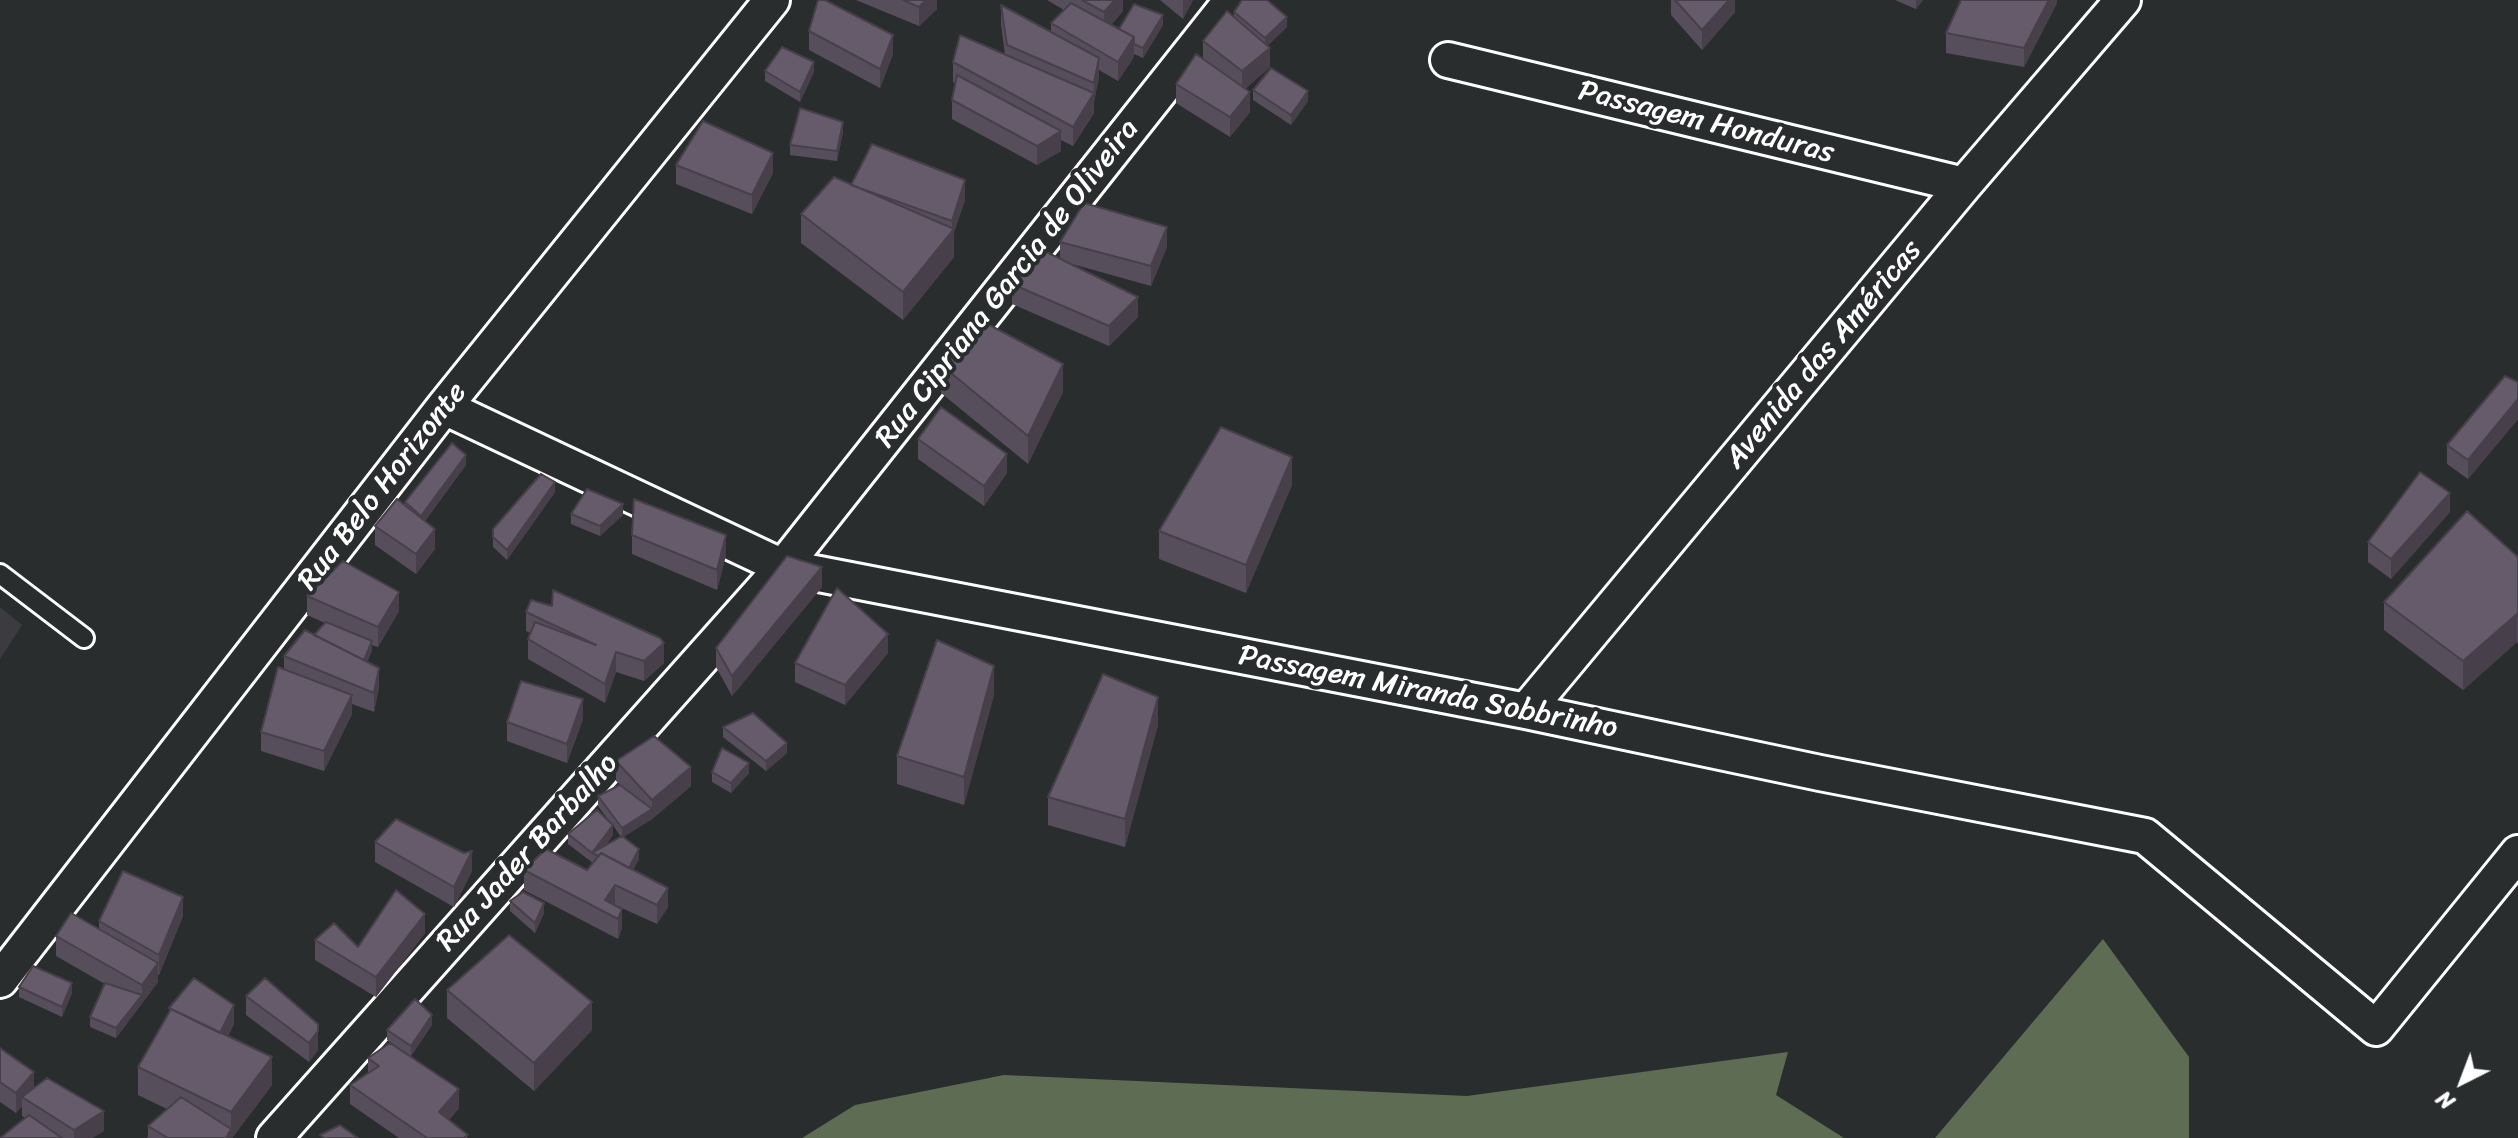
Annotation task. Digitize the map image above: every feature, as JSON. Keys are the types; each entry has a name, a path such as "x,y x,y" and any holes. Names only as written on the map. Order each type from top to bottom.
{"street":[{"name":"Rua Belo Horizonte","path":"0,980 444,407 772,0"},
{"name":"Rua Cipriana Garcia de Oliveira","path":"783,567 1232,0"},
{"name":"Avenida das Américas","path":"1526,711 1964,185 2123,0"},
{"name":"Passagem Honduras","path":"1448,60 1964,185"},
{"name":"Passagem Miranda Sobbrinho","path":"444,407 783,567 1526,711 1820,773 2145,836 2376,1028 2518,853"},
{"name":"Rua Jader Barbalho","path":"274,1138 783,567"}],"lane":[{"path":"0,574 84,638"}],"shaded area":[{"path":"0,607 22,625 0,659"}],"green space":[{"path":"2103,939 2189,1057 2189,1138 1935,1138"},
{"path":"1788,1052 1776,1095 1844,1138 802,1138 855,1105 1004,1075 1467,1096"}],"building":[{"path":"818,0 825,0 893,35 880,69 809,31"},
{"path":"903,0 926,0 919,7"},
{"path":"1082,0 1115,0 1104,12"},
{"path":"1242,0 1267,0 1287,17 1265,38 1234,12"},
{"path":"1675,0 1729,0 1702,30"},
{"path":"1961,0 2049,0 2024,48 1946,33"},
{"path":"1071,3 1134,37 1118,62 1051,23"},
{"path":"1134,4 1163,15 1143,48 1134,44 1134,37 1119,29"},
{"path":"1001,5 1099,58 1094,83 1007,45"},
{"path":"1227,11 1270,48 1242,71 1203,41"},
{"path":"960,35 1094,93 1073,127 953,62"},
{"path":"782,47 814,62 800,92 765,71"},
{"path":"1196,54 1250,92 1230,117 1176,84"},
{"path":"1271,68 1308,91 1291,115 1253,90"},
{"path":"957,75 1061,131 1037,146 952,100"},
{"path":"800,108 843,122 837,151 790,145"},
{"path":"703,121 773,153 752,195 676,165"},
{"path":"872,144 965,180 952,221 851,185"},
{"path":"834,177 954,229 903,292 801,214"},
{"path":"1084,203 1167,227 1151,266 1060,242"},
{"path":"1034,246 1138,297 1109,326 1012,284"},
{"path":"980,320 1063,364 1028,436 941,365"},
{"path":"2505,376 2518,382 2518,399 2468,460 2447,445"},
{"path":"941,407 1007,454 984,486 918,439"},
{"path":"1221,427 1292,457 1246,565 1159,531"},
{"path":"452,443 466,455 421,516 405,502"},
{"path":"2420,472 2450,493 2391,559 2368,542"},
{"path":"541,474 555,482 507,550 493,537 493,529"},
{"path":"587,489 623,504 600,526 571,514"},
{"path":"397,499 435,529 416,554 375,526"},
{"path":"634,499 726,535 717,570 632,535"},
{"path":"2467,511 2518,557 2518,616 2463,661 2384,602"},
{"path":"787,556 822,567 732,676 716,648"},
{"path":"343,561 399,592 378,627 307,596"},
{"path":"837,588 888,634 845,685 795,663"},
{"path":"553,590 660,638 664,643 644,661 616,652 605,684 528,639 535,622 596,645 526,612 531,600 552,606"},
{"path":"326,622 372,641 364,660 314,635"},
{"path":"305,630 379,668 374,693 284,656"},
{"path":"937,640 994,666 964,777 897,756"},
{"path":"278,667 352,695 324,751 261,732"},
{"path":"1103,674 1158,697 1125,819 1048,797"},
{"path":"521,681 583,699 567,744 507,722"},
{"path":"753,713 787,743 766,761 723,727"},
{"path":"654,736 691,767 652,800 616,761"},
{"path":"722,748 749,763 731,783 712,772"},
{"path":"620,785 652,809 622,828 598,796"},
{"path":"597,810 613,825 592,853 568,834"},
{"path":"396,819 464,853 472,851 454,887 375,842"},
{"path":"622,836 639,849 629,868 601,853 599,856 592,853"},
{"path":"546,849 587,870 601,853 668,888 657,905 615,885 605,900 622,909 618,919 524,870"},
{"path":"123,871 183,897 159,955 99,921"},
{"path":"396,890 425,914 376,977 315,940 334,923 358,947"},
{"path":"523,892 544,903 535,923 510,901"},
{"path":"71,913 158,963 142,985 56,936"},
{"path":"509,935 592,1002 534,1063 447,990"},
{"path":"33,966 72,983 62,1007 19,987"},
{"path":"194,978 234,1005 220,1033 169,1008"},
{"path":"265,978 318,1024 318,1031 309,1043 246,996"},
{"path":"105,983 142,995 116,1028 90,1017"},
{"path":"415,999 432,1015 411,1046 387,1030"},
{"path":"171,1009 272,1057 231,1112 138,1067"},
{"path":"390,1043 459,1089 439,1112 468,1135 463,1138 427,1138 350,1085 379,1066 368,1058"},
{"path":"0,1048 34,1072 16,1093 0,1082"},
{"path":"47,1078 104,1111 74,1130 22,1097"},
{"path":"181,1097 231,1129 226,1138 168,1138 148,1126"},
{"path":"29,1115 62,1138 0,1138"},
{"path":"340,1125 358,1138 324,1138 320,1135"}]}
